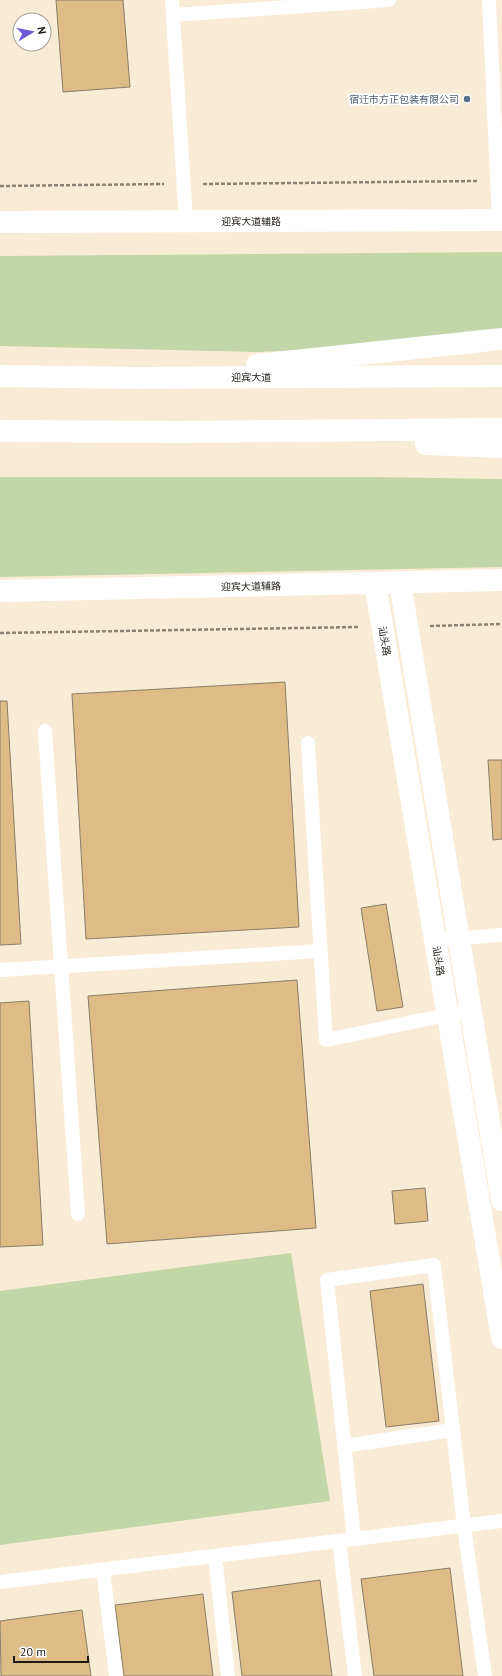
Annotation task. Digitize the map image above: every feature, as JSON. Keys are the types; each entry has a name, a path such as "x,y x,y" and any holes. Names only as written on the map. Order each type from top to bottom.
{"main road":[{"name":"迎宾大道辅路","path":"0,222 500,220"},
{"path":"136,378 502,339"},
{"name":"迎宾大道","path":"0,376 136,378 502,376"},
{"path":"0,431 180,432 502,430"},
{"path":"180,432 502,448"},
{"name":"迎宾大道辅路","path":"0,590 502,580"},
{"path":"400,582 502,1200"},
{"name":"汕头路","path":"375,583 502,1338"}],"lane":[{"path":"172,0 186,221"},
{"path":"173,15 389,0"},
{"path":"489,0 500,220"},
{"path":"46,731 78,1214"},
{"path":"308,743 326,1040 471,1010"},
{"path":"435,940 502,935"},
{"path":"0,970 320,951"},
{"path":"354,1539 326,1280 434,1265 464,1526 485,1676"},
{"path":"344,1446 453,1430"},
{"path":"0,1582 502,1521"},
{"path":"339,1541 355,1676"},
{"path":"215,1556 228,1676"},
{"path":"103,1570 116,1676"}],"path":[{"path":"0,186 497,181"},
{"path":"408,626 502,624"},
{"path":"0,633 383,627"}],"green space":[{"path":"502,252 502,331 370,347 258,352 0,346 0,256"},
{"path":"0,477 373,477 502,479 502,567 0,577"},
{"path":"291,1253 330,1501 0,1545 0,1291"}],"building":[{"path":"56,0 123,0 130,87 63,92"},
{"path":"285,682 299,927 86,939 72,694"},
{"path":"0,701 7,701 21,944 0,945"},
{"path":"488,760 502,760 502,839 493,840"},
{"path":"386,904 403,1007 377,1011 361,908"},
{"path":"297,980 316,1228 107,1244 88,996"},
{"path":"29,1001 43,1245 0,1247 0,1003"},
{"path":"425,1188 428,1221 395,1224 392,1191"},
{"path":"423,1284 439,1421 386,1427 370,1291"},
{"path":"450,1568 463,1676 374,1676 361,1579"},
{"path":"320,1580 332,1676 242,1676 232,1592"},
{"path":"203,1594 213,1676 124,1676 115,1605"},
{"path":"82,1610 91,1676 1,1676 0,1621"}],"place":[{"name":"宿迁市方正包装有限公司","path":"467,99"}]}
